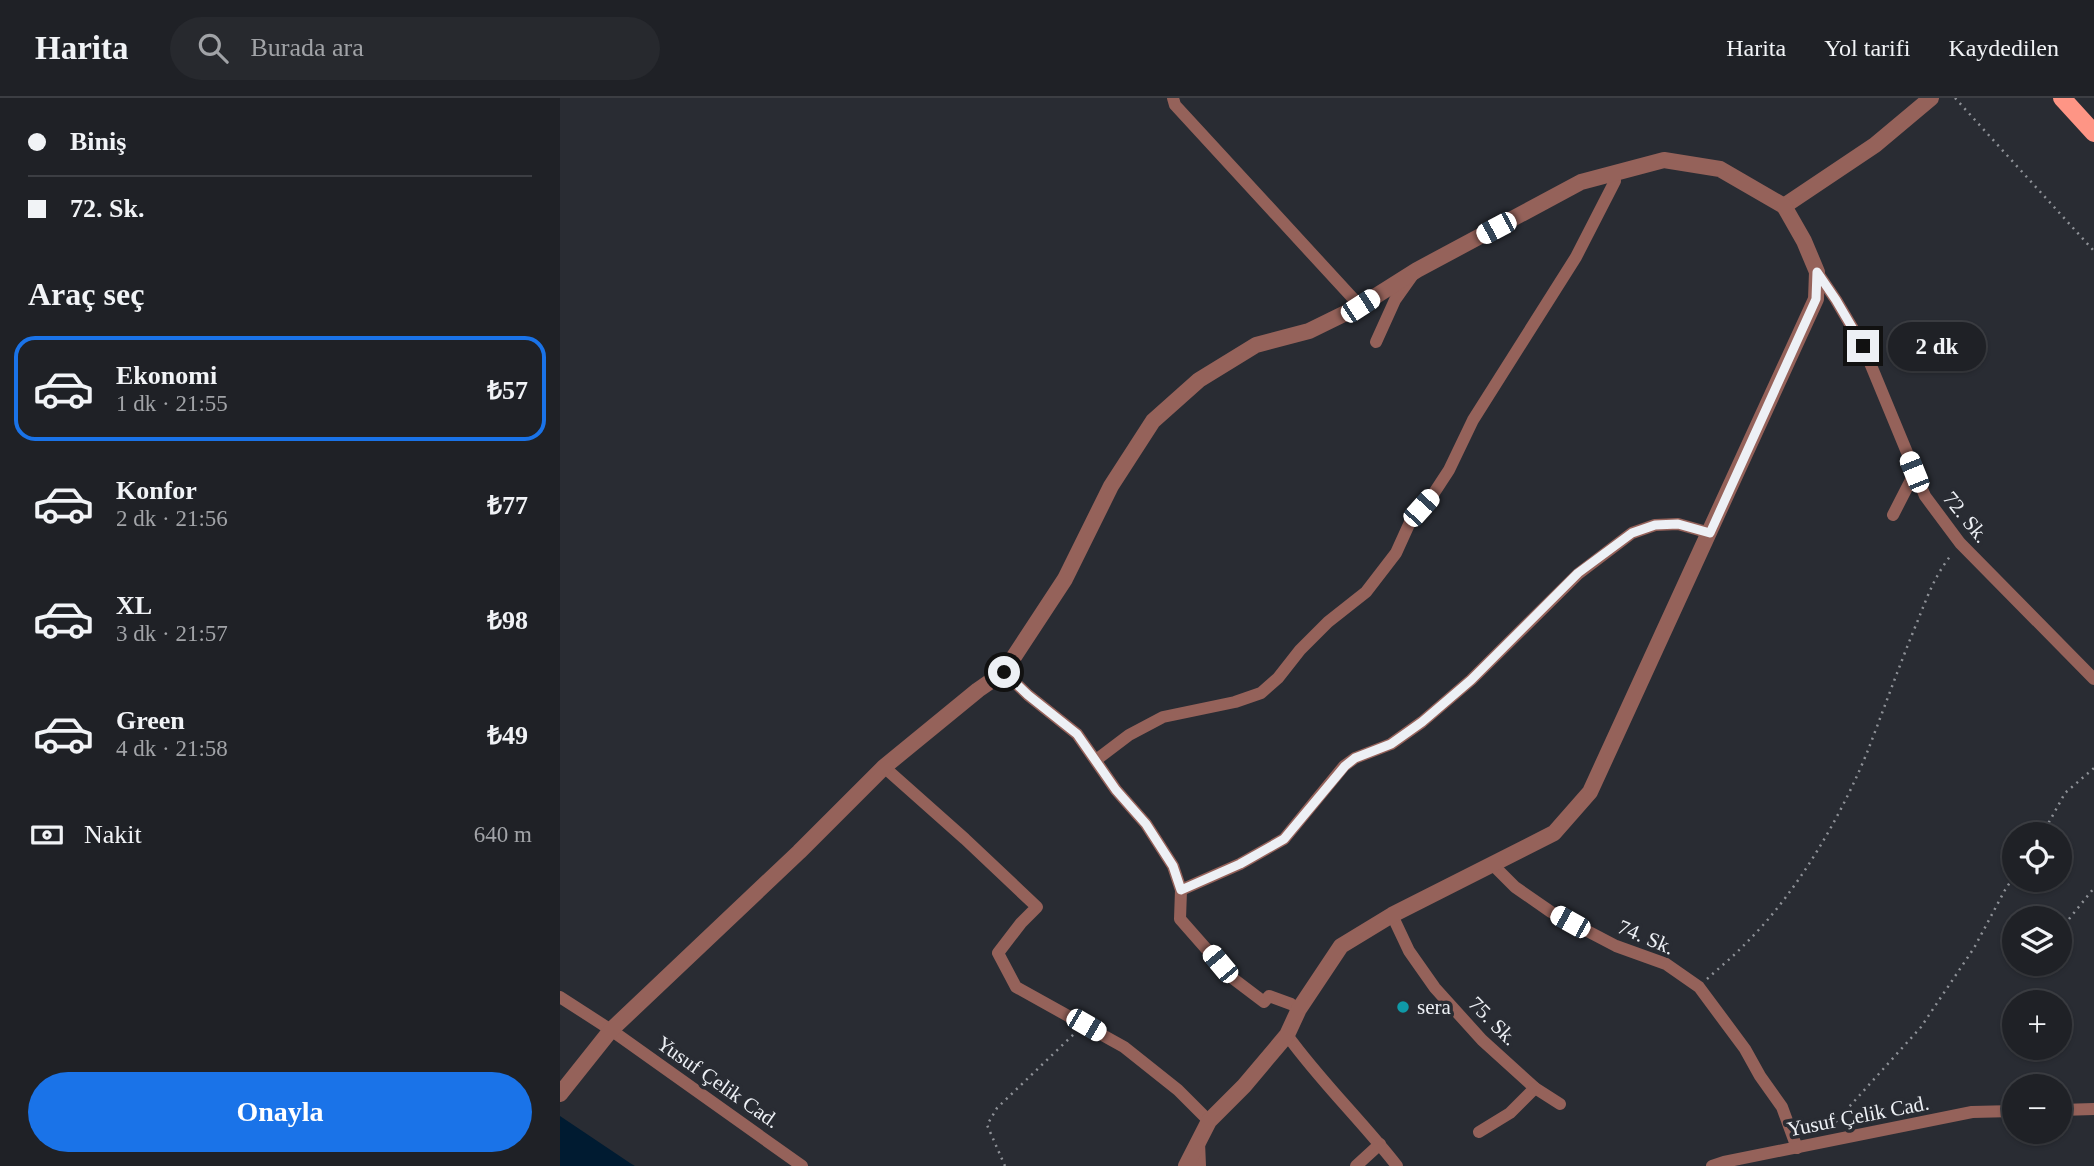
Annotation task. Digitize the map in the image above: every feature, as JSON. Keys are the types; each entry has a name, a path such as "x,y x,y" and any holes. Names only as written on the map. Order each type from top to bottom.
{"main road":[{"path":"2063,98 2094,133"}],"street":[{"path":"1173,98 1175,105 1360,306"},
{"path":"1784,206 1875,145 1931,98"},
{"path":"560,1094 611,1030 884,768 978,690 1004,672 1065,579 1111,486 1153,421 1199,380 1256,345 1309,331 1360,306 1417,270 1581,182 1664,160 1720,169 1784,206 1804,241 1817,272 1816,299 1590,792 1555,834 1392,915 1341,946 1299,1009 1287,1035 1244,1086 1209,1121 1186,1166"},
{"path":"1096,760 1129,735 1163,717 1261,694 1328,622 1366,592 1396,552 1410,520 1432,496 1449,470 1473,420 1576,257 1615,181 1615,174"},
{"path":"1376,342 1395,300 1417,270"},
{"name":"72. Sk.","path":"1817,272 1863,346 1925,496 1960,543 2094,679"},
{"path":"1893,515 1914,472"},
{"path":"1181,890 1240,864 1284,839 1345,766 1355,758 1391,744 1422,722 1471,680 1578,573 1632,533 1655,525 1678,524 1710,533"},
{"path":"1004,672 1077,734 1116,790 1146,824 1173,866 1181,890 1180,919 1231,977 1264,1002 1269,996 1299,1009"},
{"path":"884,768 1037,907 998,953 1016,987 1124,1047 1178,1090 1209,1121"},
{"name":"74. Sk.","path":"1492,864 1515,887 1551,912 1616,946 1666,964 1699,987 1745,1049 1782,1107 1797,1148"},
{"name":"75. Sk.","path":"1392,915 1409,951 1478,1044 1560,1104"},
{"name":"Yusuf Çelik Cad.","path":"560,997 611,1030 802,1166"},
{"path":"1287,1035 1311,1068 1397,1166"},
{"path":"1479,1132 1510,1113 1535,1088"},
{"path":"2072,1110 2094,1109"},
{"name":"Yusuf Çelik Cad.","path":"1712,1166 1972,1112 2002,1111"},
{"path":"1199,1142 1200,1166"},
{"path":"1356,1166 1380,1144"}],"path":[{"path":"1955,98 2094,251"},
{"path":"1699,987 1765,923 1810,862 1848,796 1864,760 1938,571 1960,543"},
{"path":"2049,822 2065,793 2094,768"},
{"path":"2072,915 2094,888"},
{"path":"1821,1143 1833,1124 1921,1027 1974,948 2004,892"},
{"path":"1004,1166 987,1125 997,1108 1086,1025"}],"water":[{"path":"560,1116 630,1163 635,1166 560,1166"}],"place":[{"name":"sera","path":"1403,1007"}],"route":[{"path":"1004,672 1077,734 1116,790 1146,824 1173,866 1181,890 1240,864 1288,836 1345,766 1355,758 1391,744 1422,722 1471,680 1578,573 1632,533 1655,525 1678,524 1710,533 1816,299 1817,272 1863,346"}]}
